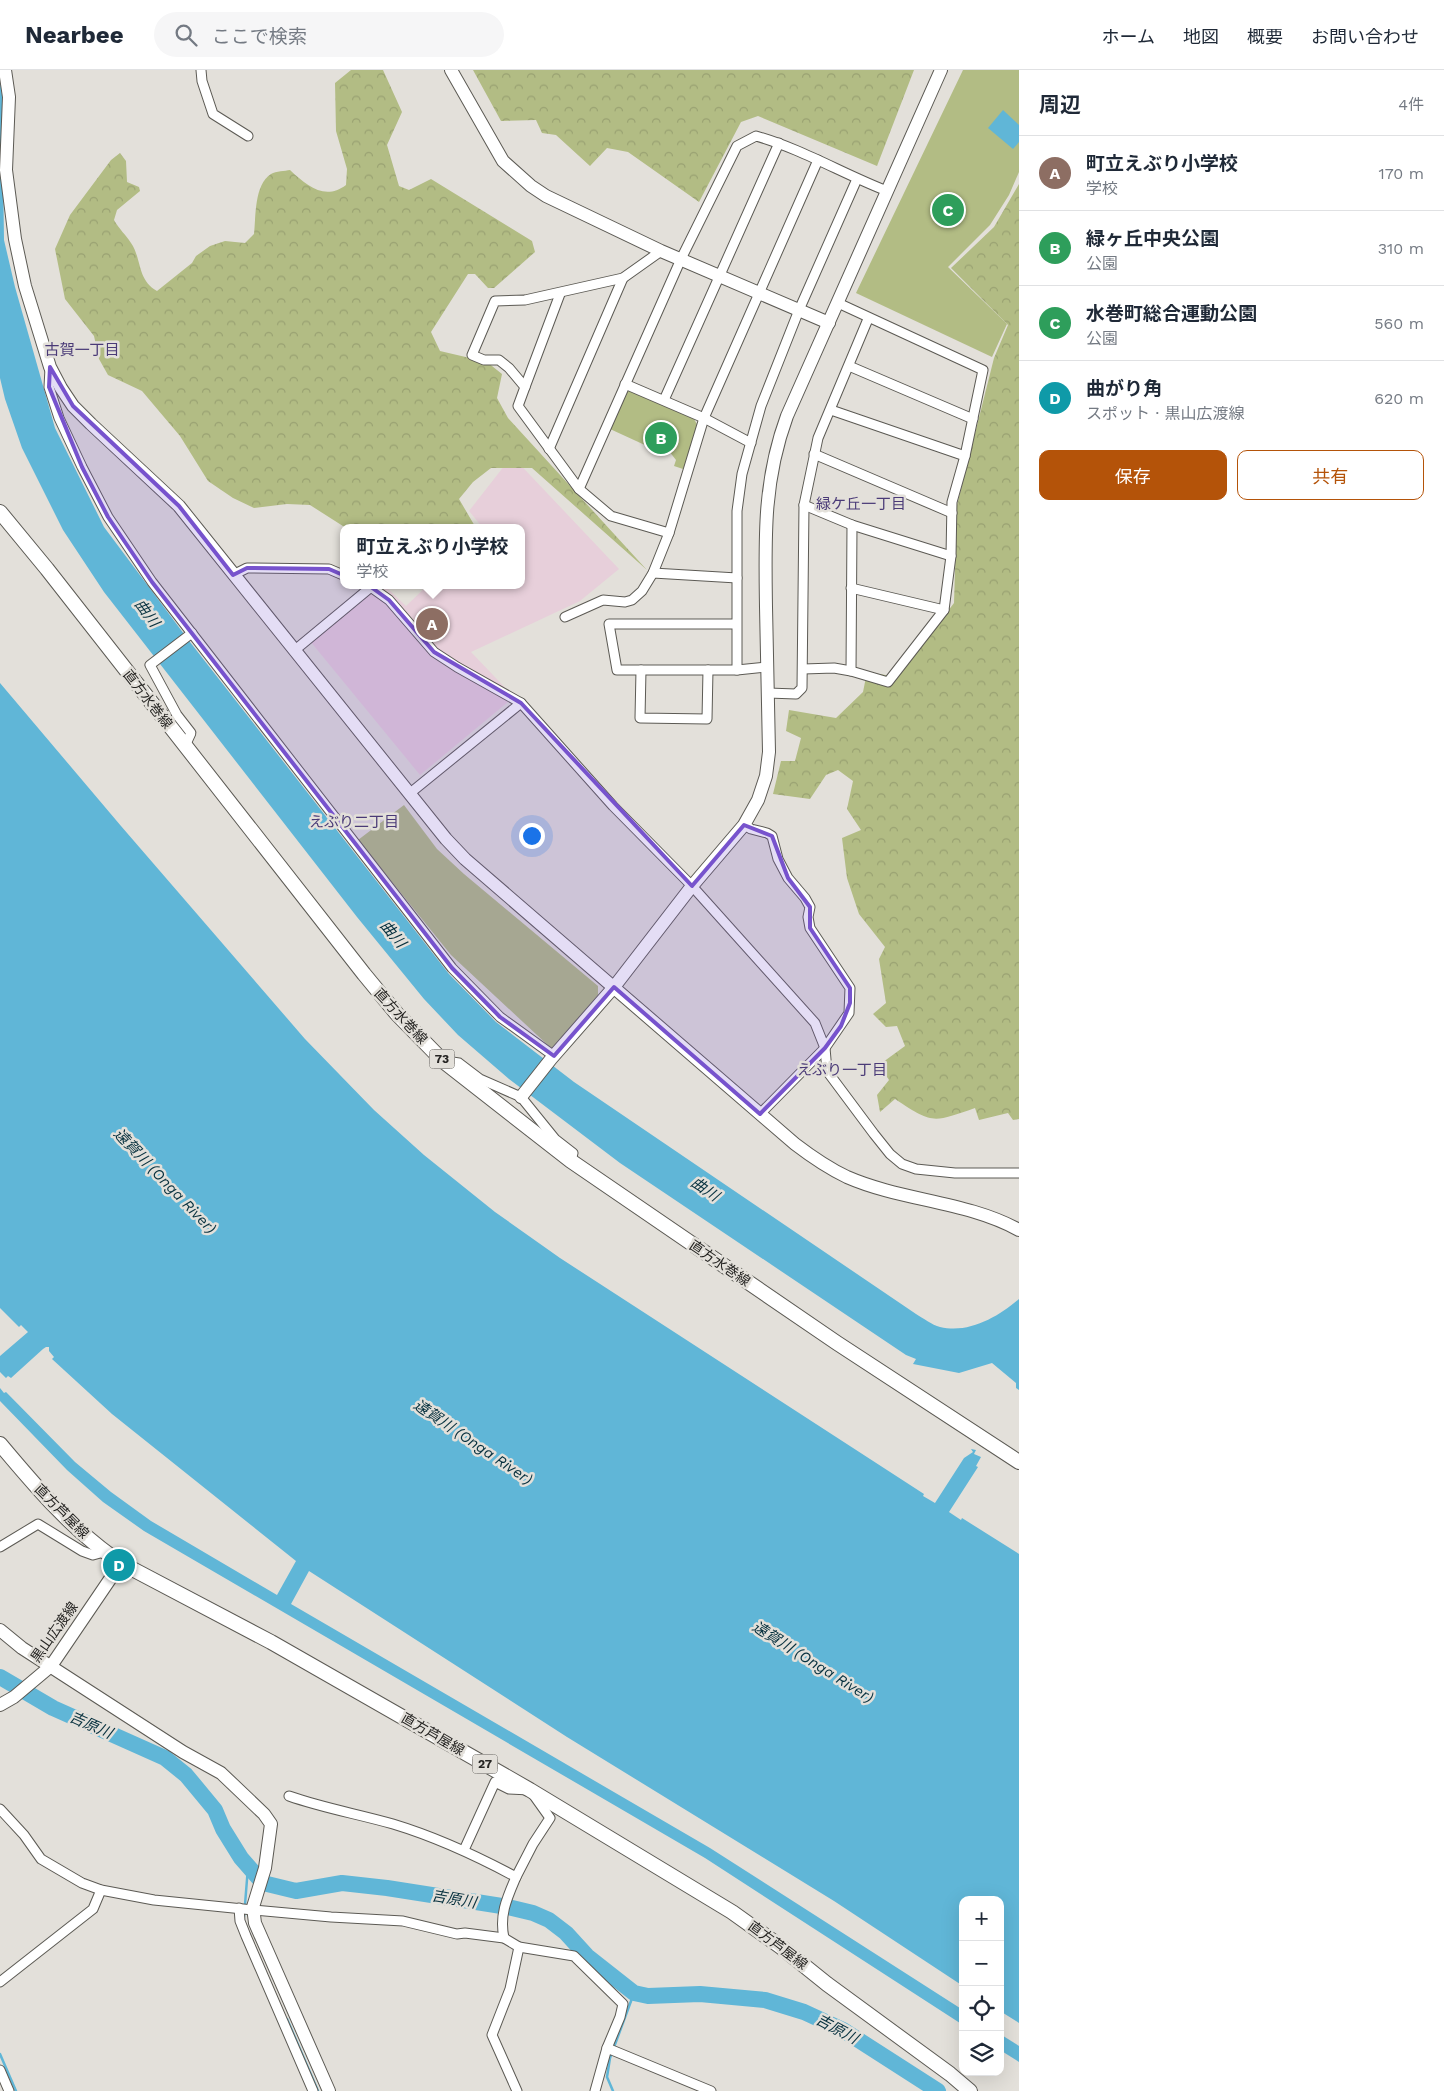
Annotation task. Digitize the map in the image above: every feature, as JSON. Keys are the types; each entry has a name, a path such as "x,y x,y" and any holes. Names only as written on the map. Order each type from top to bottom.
{"main road":[{"name":"直方水巻線","path":"0,512 47,569 364,974 397,1014 443,1061 571,1162 837,1343 1019,1462"},
{"name":"直方芦屋線","path":"0,1444 45,1496 104,1552 121,1563 271,1642 530,1790 747,1922 970,2091"}],"street":[{"path":"5,70 9,96 6,170 15,240 25,286 50,368 61,388 73,406 178,506 409,794 465,859 795,1144 824,1165 848,1177 876,1187 951,1205 1005,1222 1019,1230"},
{"path":"201,70 202,81 213,114 248,136"},
{"path":"451,70 503,162 517,175 546,196 661,251 829,323"},
{"path":"521,1097 552,1058 614,987 692,886 744,826 758,800 766,776 769,752 765,526 771,471 777,443 886,191 941,70"},
{"path":"579,488 681,259 737,146 756,136 779,142 886,191"},
{"path":"664,400 779,142"},
{"path":"564,617 603,600 625,602 632,600 642,591 653,573 668,534 704,418 818,160"},
{"path":"737,670 737,512 742,474 761,406 799,310 857,179"},
{"path":"526,387 499,360 484,360 472,355 495,301 525,300 560,294 623,278 661,251"},
{"path":"549,449 623,278"},
{"path":"560,294 518,406 579,488 611,516 668,534"},
{"path":"803,669 834,668 888,682 944,610 951,556 952,502 965,456 983,370 838,304"},
{"path":"768,694 796,694 802,688 802,529 804,505 818,438 868,319"},
{"path":"849,366 972,419"},
{"path":"50,368 49,387 59,418 108,517 152,582 452,968 500,1017 552,1058"},
{"path":"625,384 704,418 751,443"},
{"path":"831,410 965,456"},
{"path":"814,454 952,512"},
{"path":"804,505 852,526 951,556"},
{"path":"851,671 852,526"},
{"path":"233,575 247,568 328,569 340,574"},
{"path":"653,573 737,578"},
{"path":"851,588 944,610"},
{"path":"295,650 366,589"},
{"path":"374,589 390,600 434,652 456,667 521,703 613,806 692,886 815,1024 825,1048 828,1071 890,1154 902,1164 916,1169 945,1172 1019,1173"},
{"path":"736,624 609,624 617,670 737,670 767,667"},
{"path":"185,746 191,733 177,715 150,665 192,633"},
{"path":"640,670 640,718 707,719 708,670"},
{"path":"409,794 521,703"},
{"path":"744,826 772,836 778,859 788,878 810,907 808,917 810,928 850,988 849,1013 825,1048 760,1114"},
{"path":"443,1061 458,1063 480,1078 521,1097 555,1139 573,1153 571,1162"},
{"path":"0,1547 38,1524 93,1555 104,1552"},
{"name":"黒山広渡線","path":"0,1705 14,1697 51,1666 121,1563"},
{"path":"0,1630 51,1666 183,1752 220,1773 264,1814 271,1824 266,1868 253,1909 262,1940 328,2091"},
{"path":"464,1850 495,1782 509,1789 530,1790 550,1818 533,1844 506,1902 501,1924 504,1938"},
{"path":"289,1796 320,1807 393,1824 464,1850 516,1877"},
{"path":"0,1809 24,1835 41,1859 82,1883 101,1890 154,1900 340,1918 403,1921 458,1934 465,1933 504,1938 519,1947 574,1956 623,2004 620,2017 607,2048 595,2091"},
{"path":"0,1982 93,1909 101,1890"},
{"path":"238,1908 240,1921 246,1936 313,2091"},
{"path":"517,2091 492,2035 510,1989 519,1947"},
{"path":"607,2048 711,2091"},
{"path":"0,2070 9,2091"}],"highlighted area":[{"path":"50,367 73,406 179,506 233,575 247,568 329,569 371,587 389,600 434,652 521,703 692,886 744,825 772,836 788,878 810,907 810,928 850,988 850,1003 841,1026 825,1048 760,1114 614,987 554,1056 500,1017 452,968 152,582 108,517 82,467 49,387"}],"shaded area":[{"path":"512,456 619,569 580,601 471,652 514,697 420,775 310,641 376,589 388,589 406,606 424,589 525,589 525,524 480,524 469,511"}],"green space":[{"path":"351,70 383,70 402,112 387,145 399,186 409,190 431,179 532,241 535,252 494,288 488,288 475,274 468,274 431,332 440,351 487,362 502,374 497,398 508,418 647,570 532,468 491,468 473,482 459,499 474,524 340,524 310,505 287,504 254,508 233,498 208,481 180,436 142,391 108,375 99,359 94,336 65,299 55,249 70,215 111,160 120,153 126,161 127,182 139,187 140,191 117,210 114,220 134,249 146,281 157,291 210,246 225,241 245,243 254,234 261,185 271,174 290,170 316,190 324,192 338,190 346,185 347,169 336,131 335,83"},
{"path":"473,70 914,70 877,166 758,116 741,122 699,202 628,152 607,148 590,166 556,135 542,133 536,120 501,121"},
{"path":"963,70 1019,70 1019,172 1009,195 990,225 948,267 1007,324 992,357 856,293"},
{"path":"1019,184 1019,1119 1013,1120 1008,1113 979,1120 975,1108 941,1118 926,1117 895,1099 880,1112 877,1095 889,1080 879,1065 905,1046 897,1026 886,1027 873,1014 886,1003 879,959 885,947 859,914 847,878 842,838 861,830 847,809 853,781 838,770 826,775 810,799 773,794 781,761 795,761 801,738 786,731 789,710 836,718 863,692 867,672 898,677 954,603 957,505 994,358 1008,325 951,268 994,227"},
{"path":"629,391 694,419 698,426 683,469 674,466 676,460 669,451 647,446 610,429 625,393"},
{"path":"404,805 437,849 464,874 598,986 598,995 552,1049 451,955 358,840"}],"water":[{"name":"曲川","path":"0,81 2,95 4,240 15,287 55,428 104,527 190,642 449,974 496,1022 574,1082 931,1323 951,1329 972,1326 992,1318 1019,1299 1019,1390 1016,1388 1016,1383 992,1363 959,1373 913,1364 916,1359 906,1355 620,1163 509,1079 458,1035 424,999 357,917 104,592 63,530 22,448 5,399 0,378"},
{"path":"1003,110 1019,125 1019,142 1013,149 988,128"},
{"name":"遠賀川 (Onga River)","path":"0,683 305,1039 374,1110 424,1155 495,1212 560,1258 924,1494 923,1496 935,1503 964,1458 973,1452 971,1449 976,1450 974,1454 981,1457 976,1466 978,1467 949,1512 961,1520 962,1518 1019,1554 1019,2023 1004,2014 1004,1896 959,1896 959,1983 834,1901 567,1737 309,1571 291,1604 710,1848 959,2007 959,2022 705,1858 144,1531 103,1502 67,1470 0,1401 0,1388 75,1462 111,1492 151,1521 277,1595 296,1561 112,1414 52,1359 54,1357 49,1351 49,1347 43,1349 11,1378 8,1376 6,1378 0,1372 0,1356 28,1332 21,1325 19,1327 0,1308"},
{"path":"1004,2037 1019,2046 1019,2062 1004,2053"}],"waterway":[{"name":"吉原川","path":"0,1677 53,1708 165,1758 186,1775 215,1810 223,1829 241,1858 263,1883 296,1891 342,1883 508,1907 533,1913 549,1920 566,1933 587,1956 634,1993 648,1996 700,1994 765,2000 804,2012 843,2030 938,2091"},
{"path":"244,1917 248,1867"},
{"path":"613,2091 607,2077 610,2058 634,1993"},
{"path":"287,2019 318,2091"},
{"path":"0,2054 16,2091"}],"place":[{"name":"水巻町総合運動公園","path":"948,210"},
{"name":"緑ヶ丘中央公園","path":"661,438"},
{"name":"町立えぶり小学校","path":"432,624"},
{"name":"曲がり角","path":"119,1565"}],"district":[{"name":"古賀一丁目","path":"82,350"},
{"name":"緑ケ丘一丁目","path":"861,504"},
{"name":"えぶり二丁目","path":"354,822"},
{"name":"えぶり一丁目","path":"842,1070"}]}
